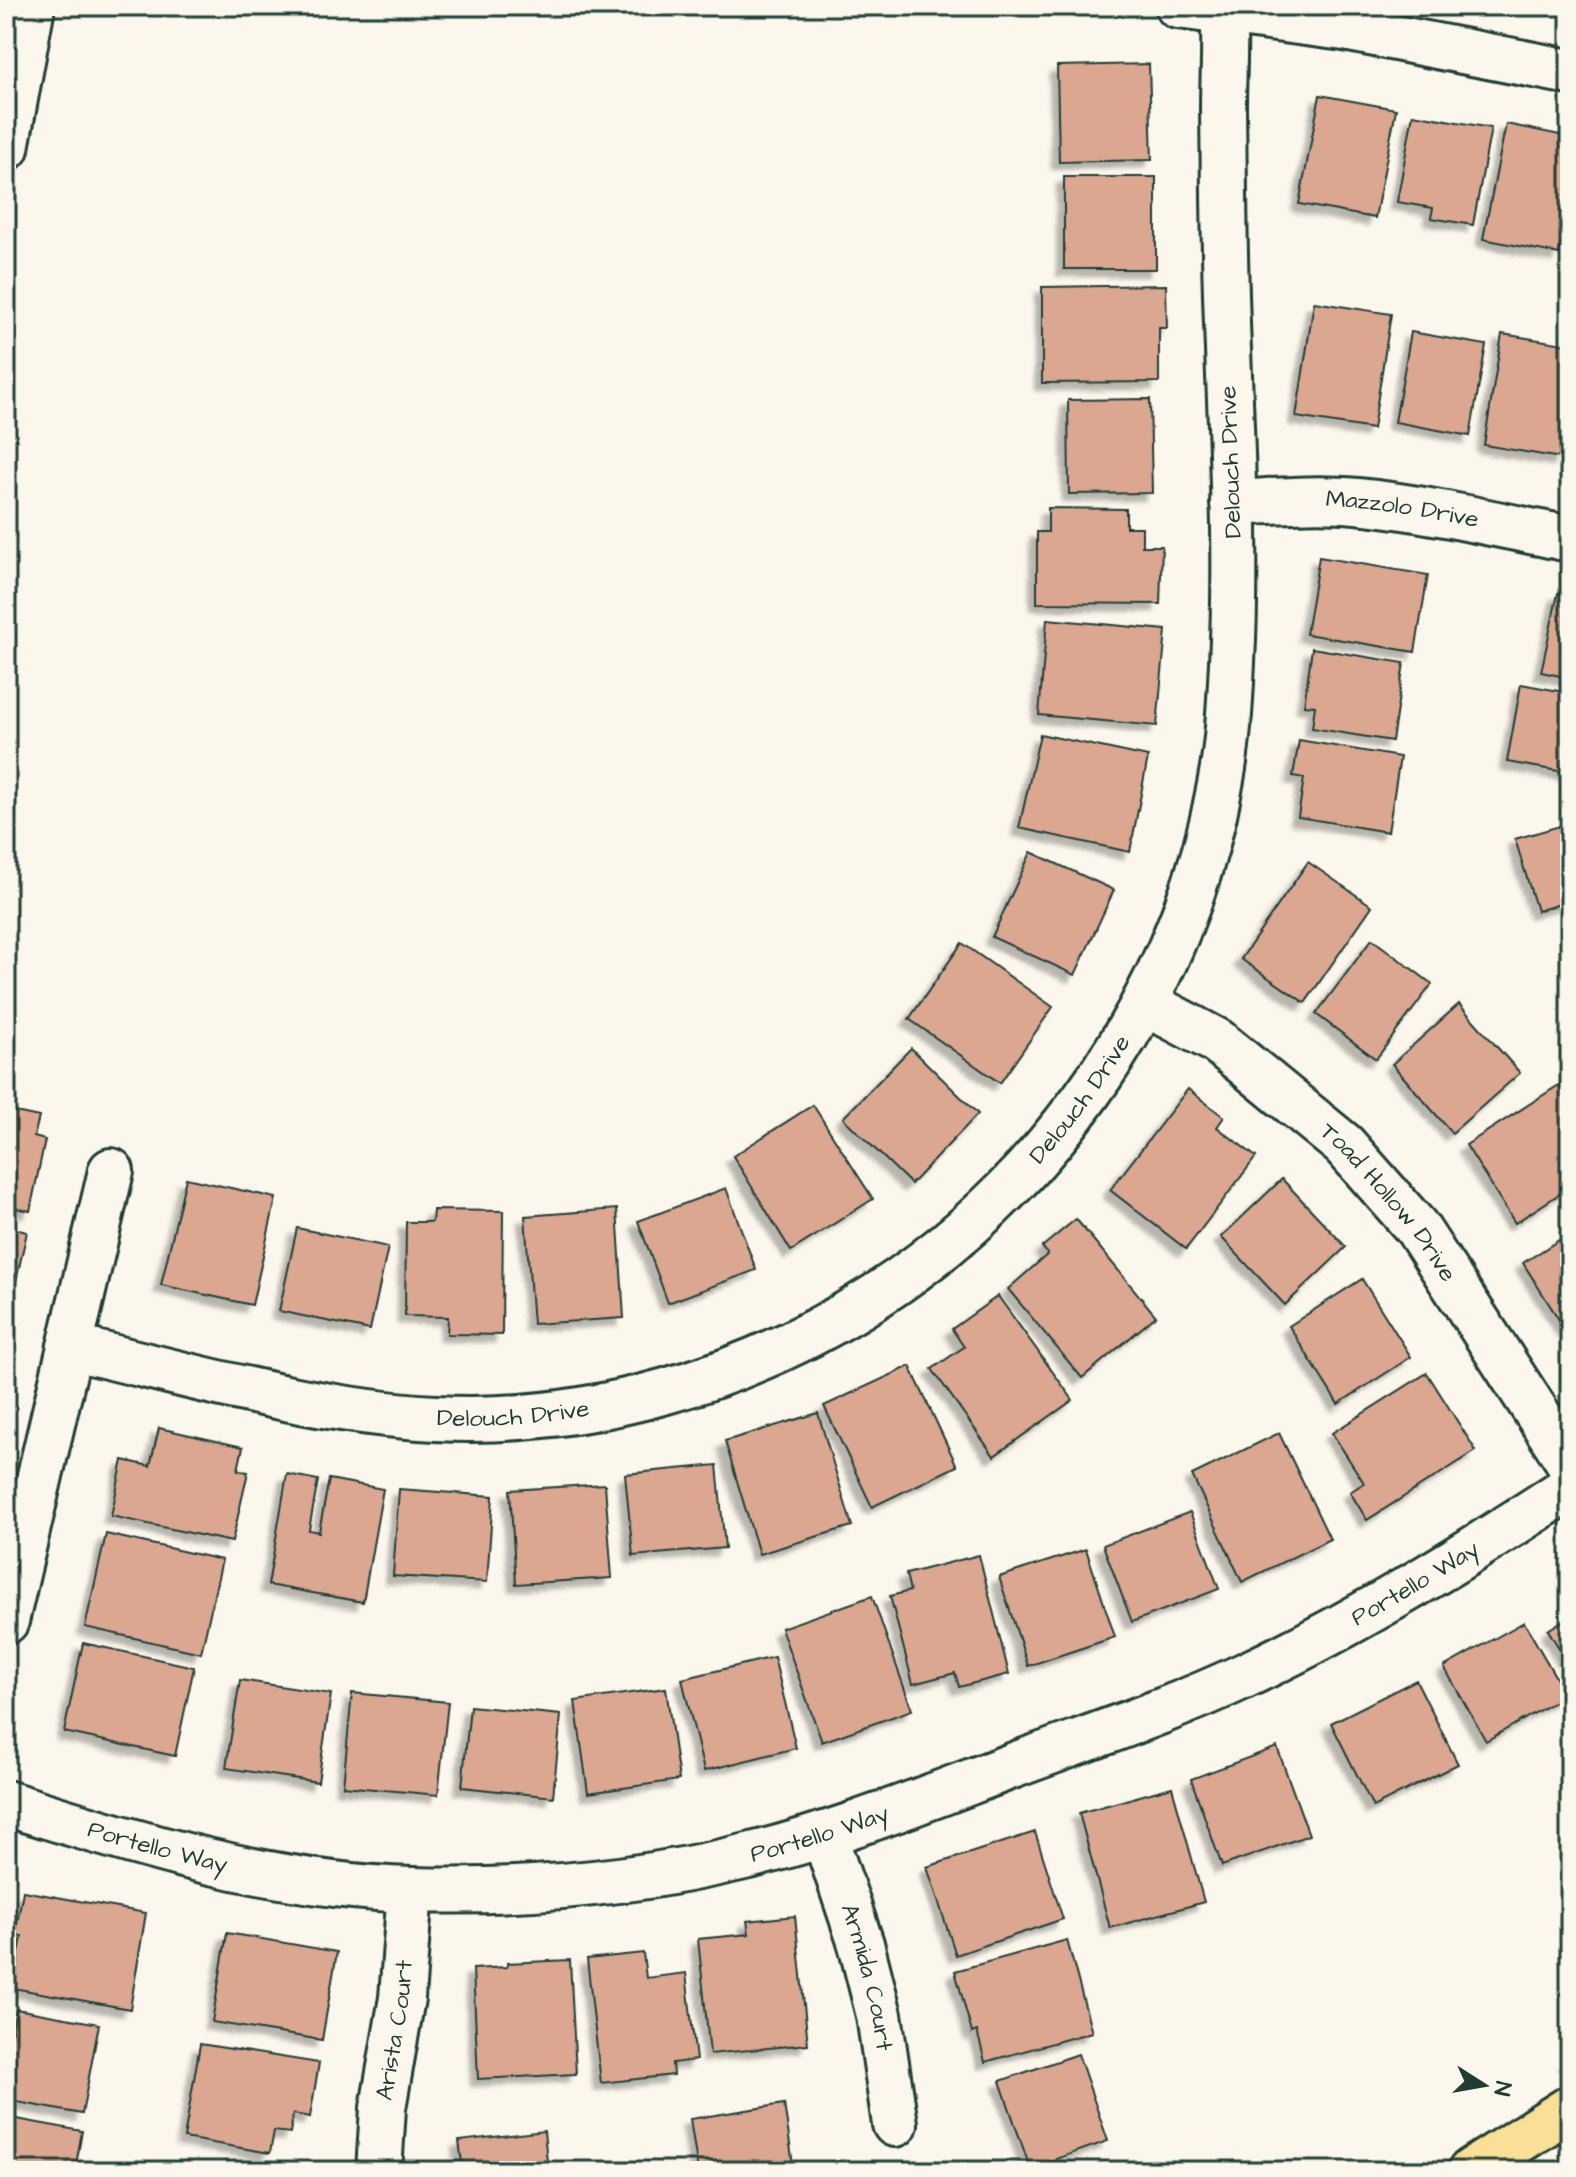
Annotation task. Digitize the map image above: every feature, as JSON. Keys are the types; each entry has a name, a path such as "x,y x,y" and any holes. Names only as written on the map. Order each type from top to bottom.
{"highway":[{"path":"1471,2171 1570,2108"}],"street":[{"path":"6,148 32,6"},
{"path":"1178,6 1225,8 1344,28 1570,72"},
{"name":"Delouch Drive","path":"70,1347 311,1403 440,1419 565,1412 635,1400 766,1356 841,1319 907,1276 963,1233 1064,1126 1109,1064 1145,1003 1179,927 1204,852 1221,784 1235,612 1224,243 1225,8"},
{"name":"Mazzolo Drive","path":"1233,503 1355,500 1419,509 1570,539"},
{"name":"Toad Hollow Drive","path":"1145,1003 1217,1041 1344,1145 1417,1228 1570,1464"},
{"path":"6,1621 111,1171"},
{"name":"Portello Way","path":"6,1803 186,1858 270,1874 410,1890 588,1884 678,1871 824,1834 960,1786 1241,1678 1406,1592 1570,1487"},
{"name":"Armida Court","path":"824,1834 861,1944 879,2015 895,2124"},
{"name":"Arista Court","path":"379,2171 383,2108 402,1998 410,1890"}],"building":[{"path":"1149,64 1152,160 1059,162 1057,66"},
{"path":"1320,95 1396,109 1375,218 1299,204"},
{"path":"1413,114 1491,128 1473,225 1431,218 1433,208 1397,202"},
{"path":"1506,124 1570,137 1570,200 1559,254 1483,239"},
{"path":"1064,177 1156,177 1156,269 1064,269"},
{"path":"1166,285 1167,328 1159,328 1159,382 1042,383 1042,287"},
{"path":"1314,302 1391,314 1373,429 1296,417"},
{"path":"1411,332 1486,345 1470,436 1395,422"},
{"path":"1502,334 1570,345 1570,401 1561,458 1484,445"},
{"path":"1150,399 1152,493 1069,494 1068,400"},
{"path":"1048,508 1126,509 1126,527 1142,527 1142,546 1162,546 1160,604 1037,603 1037,532 1048,532"},
{"path":"1319,557 1428,575 1415,652 1306,634"},
{"path":"1558,593 1570,596 1570,678 1541,672"},
{"path":"1047,619 1166,630 1157,726 1039,715"},
{"path":"1312,648 1404,663 1392,741 1312,728 1315,706 1304,705"},
{"path":"1521,684 1570,693 1570,773 1507,762"},
{"path":"1040,734 1148,757 1130,852 1019,828"},
{"path":"1299,740 1400,757 1388,832 1298,817 1304,778 1293,776"},
{"path":"1570,823 1570,901 1537,911 1515,839"},
{"path":"1031,852 1114,890 1075,975 992,937"},
{"path":"1308,862 1372,906 1305,1003 1241,959"},
{"path":"1372,939 1432,984 1376,1059 1316,1014"},
{"path":"962,943 1053,1007 1000,1083 909,1019"},
{"path":"1459,1004 1520,1073 1452,1133 1392,1064"},
{"path":"911,1048 978,1114 911,1184 843,1118"},
{"path":"1559,1085 1570,1103 1570,1187 1515,1223 1466,1145"},
{"path":"1188,1089 1224,1117 1217,1127 1256,1157 1186,1249 1110,1190"},
{"path":"813,1105 873,1199 791,1251 733,1156"},
{"path":"6,1110 39,1117 34,1137 45,1140 30,1211 6,1206"},
{"path":"186,1178 276,1198 252,1305 161,1285"},
{"path":"1282,1179 1346,1247 1285,1305 1221,1237"},
{"path":"726,1188 756,1270 668,1303 638,1221"},
{"path":"617,1209 624,1318 533,1324 525,1216"},
{"path":"433,1210 503,1211 502,1335 447,1334 448,1317 405,1316 406,1222 432,1222"},
{"path":"1076,1219 1156,1316 1082,1378 1008,1289 1048,1254 1042,1247"},
{"path":"6,1227 27,1232 6,1326"},
{"path":"297,1228 388,1247 370,1330 279,1311"},
{"path":"1570,1233 1570,1337 1523,1263"},
{"path":"1362,1279 1411,1357 1338,1404 1289,1326"},
{"path":"998,1296 1073,1400 994,1456 932,1369 964,1347 952,1329"},
{"path":"910,1366 957,1466 872,1507 824,1406"},
{"path":"1427,1373 1476,1451 1367,1520 1350,1492 1364,1483 1332,1433"},
{"path":"818,1413 852,1526 759,1554 725,1441"},
{"path":"159,1428 243,1447 238,1470 248,1472 232,1542 111,1516 123,1460 150,1466"},
{"path":"1279,1433 1330,1539 1242,1582 1192,1475"},
{"path":"717,1465 725,1548 633,1556 625,1474"},
{"path":"287,1474 318,1480 309,1530 319,1532 329,1479 383,1489 363,1602 268,1585"},
{"path":"605,1484 612,1578 516,1584 510,1490"},
{"path":"399,1489 493,1496 487,1582 393,1576"},
{"path":"1190,1512 1219,1589 1132,1622 1103,1545"},
{"path":"106,1534 222,1560 201,1653 85,1627"},
{"path":"1086,1549 1115,1637 1028,1666 999,1577"},
{"path":"979,1555 1009,1674 959,1687 955,1673 913,1684 890,1596 910,1591 906,1574"},
{"path":"872,1596 912,1710 822,1742 781,1628"},
{"path":"1570,1616 1570,1666 1548,1630"},
{"path":"1524,1622 1566,1695 1486,1741 1444,1667"},
{"path":"83,1643 194,1667 175,1756 64,1732"},
{"path":"774,1657 796,1748 704,1771 682,1679"},
{"path":"240,1680 331,1694 318,1782 226,1768"},
{"path":"1416,1680 1458,1764 1373,1807 1331,1723"},
{"path":"666,1688 679,1780 588,1793 575,1701"},
{"path":"352,1693 448,1702 438,1795 343,1786"},
{"path":"470,1706 561,1715 553,1797 462,1787"},
{"path":"1277,1747 1309,1835 1222,1866 1191,1779"},
{"path":"1172,1787 1204,1902 1110,1928 1079,1813"},
{"path":"1035,1832 1063,1919 956,1955 927,1867"},
{"path":"23,1891 146,1913 130,2009 13,1988 22,1936 15,1935"},
{"path":"795,1916 808,2044 710,2054 698,1939 749,1934 747,1921"},
{"path":"227,1933 337,1952 322,2040 212,2022"},
{"path":"1067,1940 1092,2032 985,2062 977,2031 972,2033 955,1971"},
{"path":"643,1953 646,1978 686,1973 696,2060 672,2063 673,2075 601,2083 587,1959"},
{"path":"570,1960 576,2074 478,2079 473,1969 507,1967 507,1963"},
{"path":"16,2009 99,2024 82,2114 6,2100 6,2062"},
{"path":"200,2044 319,2063 310,2117 293,2114 290,2133 274,2131 270,2153 184,2138"},
{"path":"1078,2054 1108,2141 1030,2168 1000,2081"},
{"path":"784,2104 794,2171 698,2171 690,2119"},
{"path":"6,2117 82,2131 75,2171 6,2171"},
{"path":"544,2131 548,2171 463,2171 459,2141"}]}
